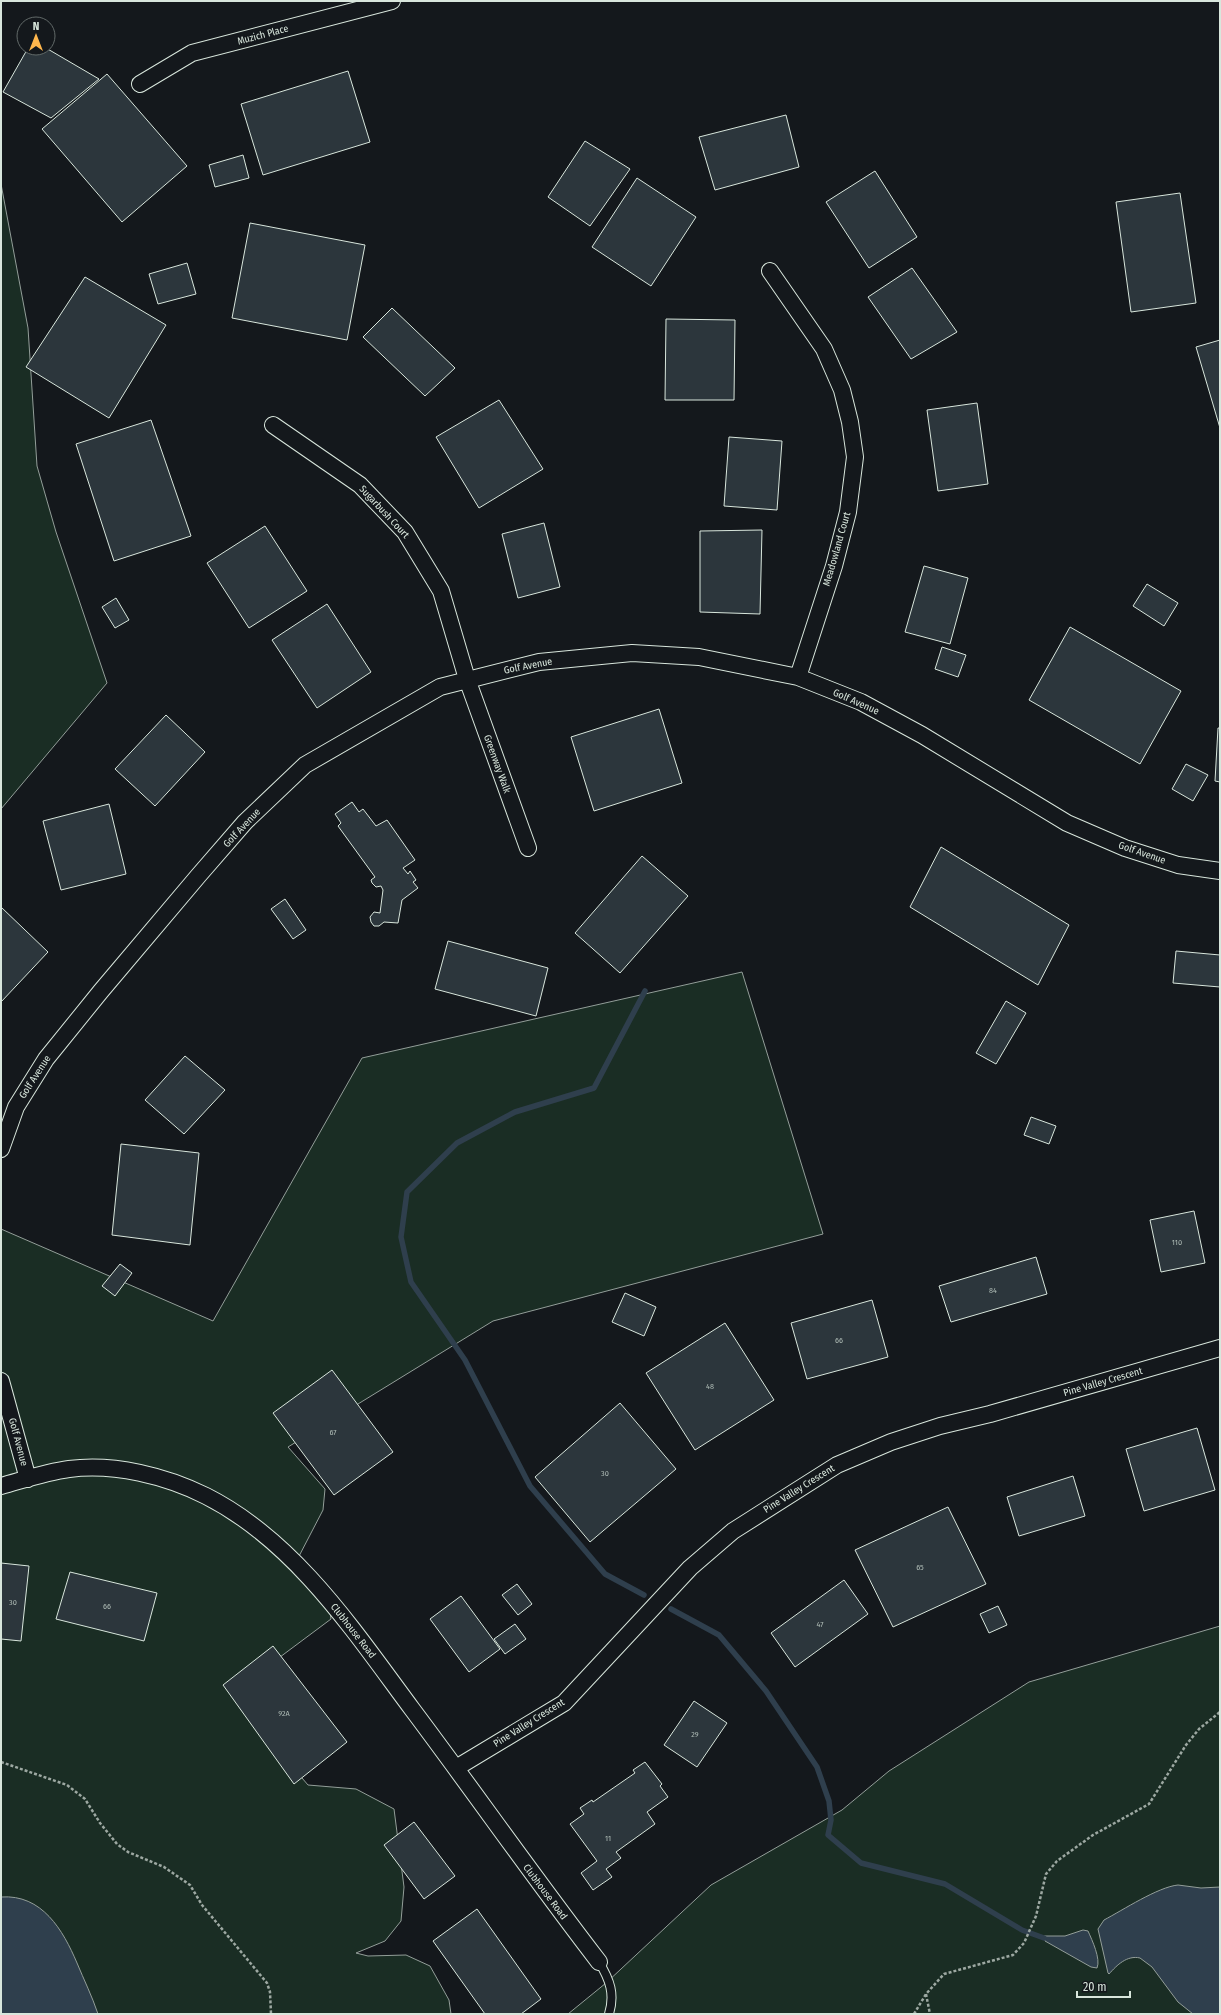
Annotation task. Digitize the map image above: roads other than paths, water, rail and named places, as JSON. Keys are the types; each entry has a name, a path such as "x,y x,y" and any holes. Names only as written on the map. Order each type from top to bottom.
{"street":[{"name":"Muzich Place","path":"140,84 192,53 392,1"},
{"name":"Meadowland Court","path":"770,271 824,349 842,390 850,422 855,457 848,512 834,566 798,677"},
{"name":"Sugarbush Court","path":"274,425 360,485 405,532 441,591 467,680"},
{"name":"Golf Avenue","path":"1,1150 16,1106 46,1059 101,991 245,822 305,764 440,687 539,662 632,653 699,657 798,677 861,702 922,735 1067,823 1125,848 1178,865 1220,871"},
{"name":"Greenway Walk","path":"467,680 528,848"},
{"name":"Pine Valley Crescent","path":"456,1768 564,1702 690,1568 733,1531 837,1465 891,1442 940,1426 997,1412 1220,1348"},
{"name":"Golf Avenue","path":"1,1381 28,1479"},
{"name":"Clubhouse Road","path":"1,1486 69,1469 98,1468 130,1471 174,1483 206,1496 254,1526 300,1569 336,1609 456,1768 529,1870 599,1962"}],"lane":[{"path":"599,1962 611,1986 612,1996 609,2014"}],"water":[{"path":"1178,1885 1201,1888 1220,1887 1220,2014 1193,2014 1178,2002 1152,1967 1140,1958 1135,1957 1127,1959 1119,1964 1109,1974 1108,1973 1098,1929 1104,1920 1151,1894"},
{"path":"1,1897 28,1901 49,1916 65,1938 91,1994 98,2014 1,2014"},
{"path":"1083,1930 1088,1931 1094,1944 1098,1960 1097,1968 1091,1967 1045,1941 1044,1936 1065,1936"}],"waterway":[{"path":"644,1595 605,1574 530,1486 465,1360 411,1282 401,1237 407,1192 457,1143 515,1112 594,1088 645,991"},
{"path":"671,1609 719,1635 766,1691 817,1767 829,1801 831,1820 828,1835 861,1863 945,1884 1022,1930 1044,1938"}]}
